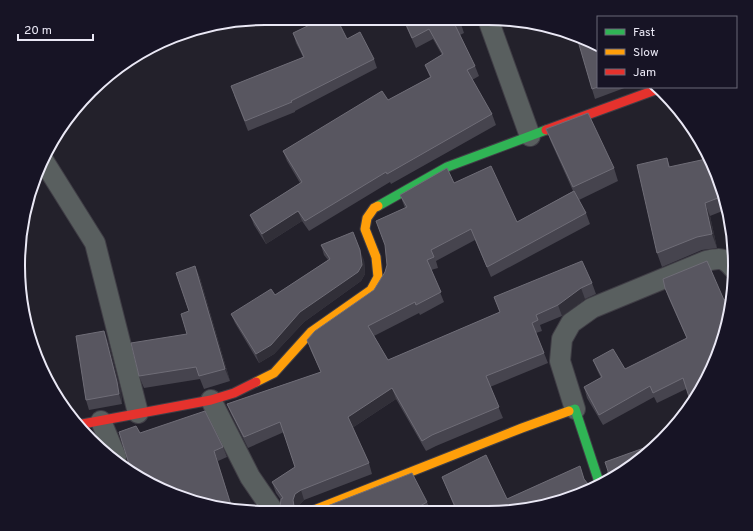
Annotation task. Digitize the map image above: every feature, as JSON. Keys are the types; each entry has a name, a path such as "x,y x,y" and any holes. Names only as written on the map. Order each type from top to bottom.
{"street":[{"path":"490,25 530,136"},
{"path":"85,424 211,400 234,393 274,373 311,332 371,290 378,277 376,257 365,229 367,218 374,208 447,167 653,91"},
{"path":"47,166 95,243 138,413"},
{"path":"598,479 560,361 562,339 571,323 592,308 706,261 718,258 728,263"},
{"path":"211,400 250,476 270,506"},
{"path":"324,506 522,428 575,409"},
{"path":"101,421 114,452"}],"building":[{"path":"310,25 340,25 347,39 360,32 374,59 291,101 292,102 245,121 231,86 304,57 293,33"},
{"path":"406,25 455,25 475,66 467,70 492,114 387,174 386,172 305,221 298,211 262,234 250,215 302,182 283,151 382,91 388,100 431,77 425,65 443,54 429,29 412,38"},
{"path":"578,42 597,52 597,87 592,89"},
{"path":"588,113 614,168 573,187 546,129"},
{"path":"667,158 669,167 703,160 710,173 718,198 705,203 712,234 697,237 657,253 637,165"},
{"path":"491,166 517,222 574,191 586,213 487,267 471,229 431,250 434,257 427,260 441,292 416,305 415,302 368,326 388,360 500,312 494,297 582,261 592,283 581,288 558,305 536,315 538,320 532,323 544,353 486,376 499,407 432,435 422,441 392,388 348,417 369,463 301,490 295,494 293,500 294,506 280,506 281,499 283,498 272,482 295,467 280,422 244,437 227,404 321,372 307,340 315,331 374,290 385,272 387,265 385,245 376,221 407,207 400,195 447,168 454,183"},
{"path":"353,232 360,250 362,265 358,272 300,312 271,345 256,354 231,314 271,289 275,295 330,259 321,245"},
{"path":"707,261 724,300 726,299 720,328 710,358 696,386 689,396 683,378 653,393 650,386 599,415 584,387 602,377 593,360 613,349 625,369 687,338 665,288 663,279"},
{"path":"195,266 225,369 199,376 196,367 139,376 131,343 187,334 181,314 189,311 176,273"},
{"path":"104,331 119,394 86,400 76,336"},
{"path":"205,411 223,447 214,451 231,503 203,498 173,488 145,474 129,463 119,432 136,426 140,433"},
{"path":"643,448 608,474 605,462"},
{"path":"486,455 507,499 580,466 584,479 588,484 550,498 519,504 455,506 442,477"},
{"path":"412,473 427,502 420,506 327,506"}],"traffic: fast":[{"path":"378,206 447,167 546,130"},
{"path":"569,411 575,409 598,479"}],"traffic: slow":[{"path":"256,382 274,373 311,332 371,290 378,277 376,257 365,229 367,218 374,208 378,206"},
{"path":"324,506 569,411"}],"traffic: jam":[{"path":"546,130 653,91"},
{"path":"85,424 211,400 234,393 256,382"}]}
